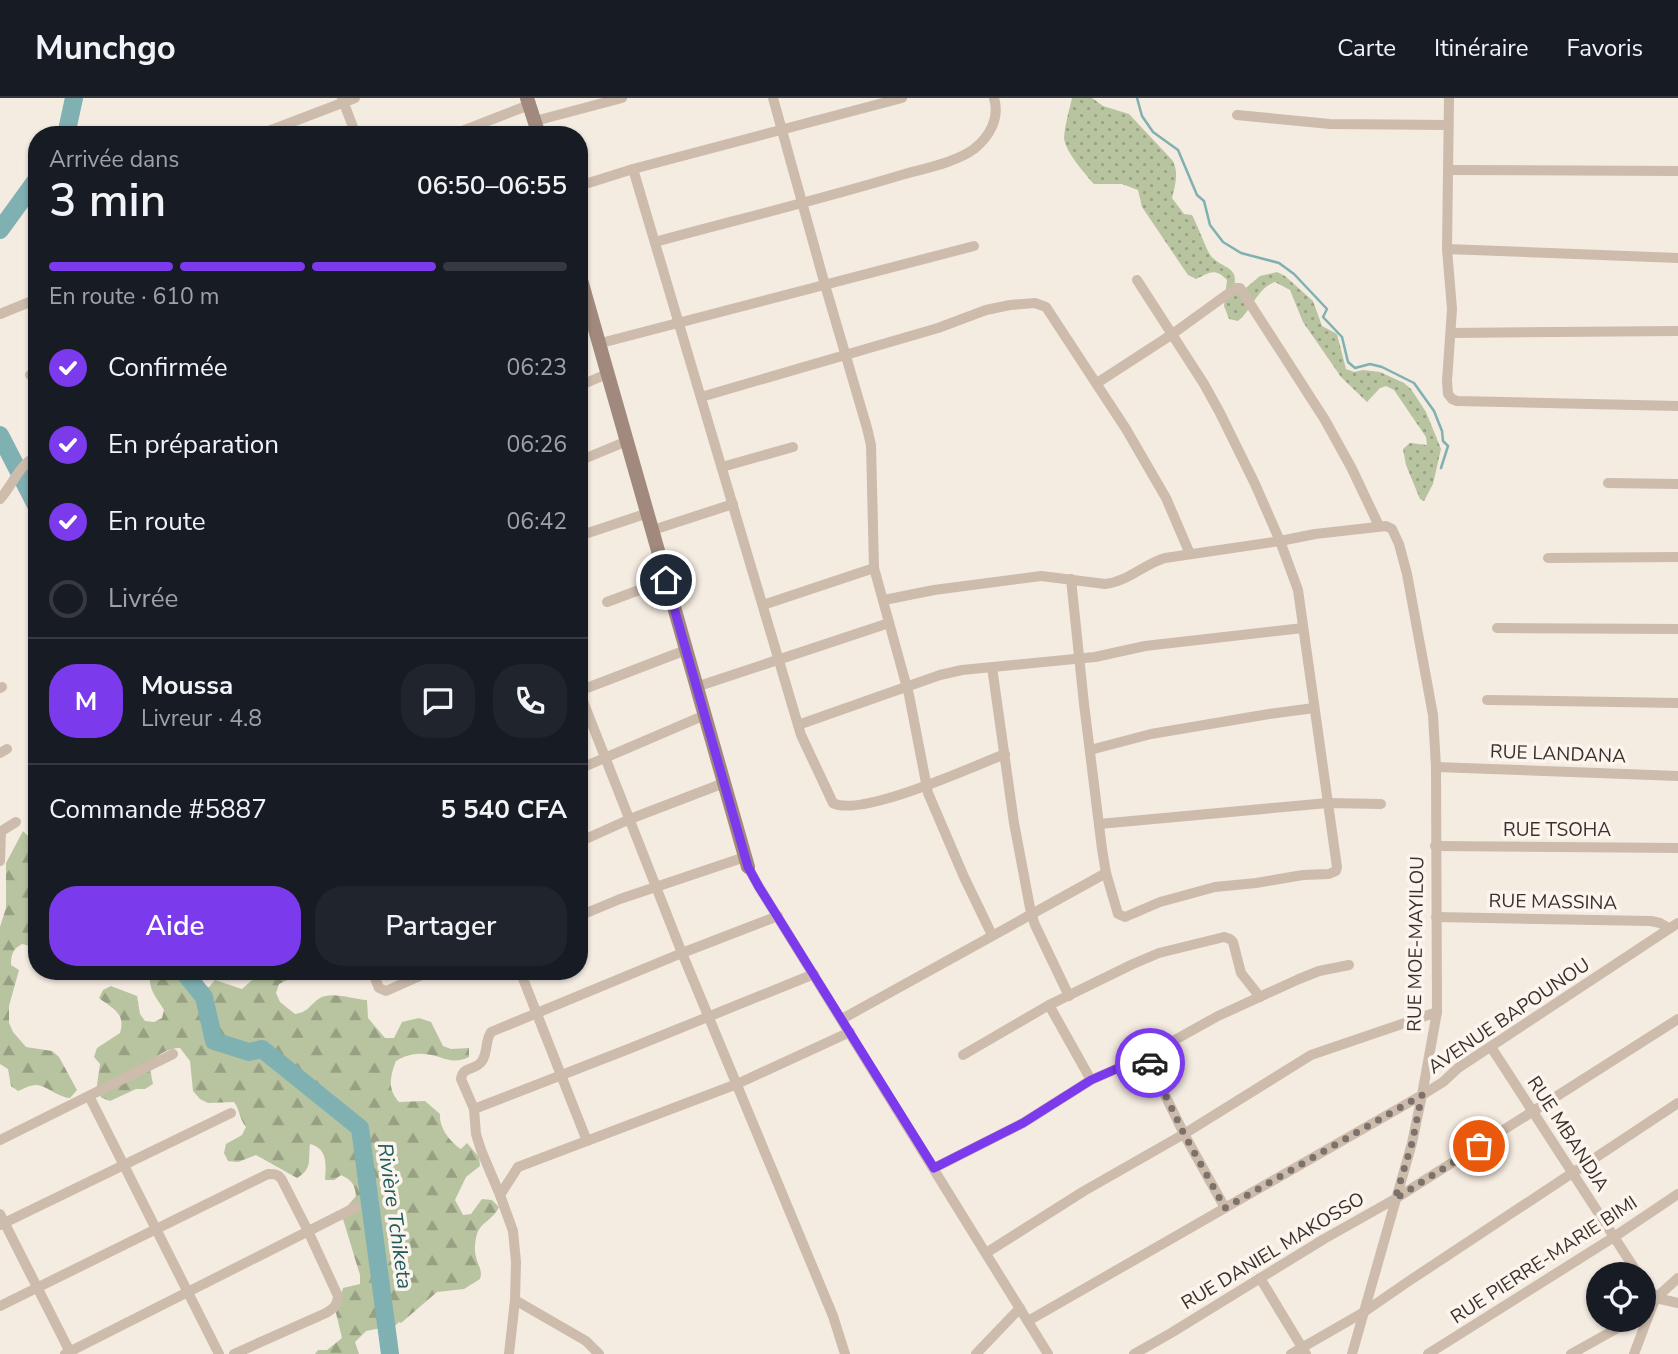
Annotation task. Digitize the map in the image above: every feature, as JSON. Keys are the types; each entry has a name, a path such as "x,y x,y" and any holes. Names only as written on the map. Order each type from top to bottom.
{"street":[{"path":"280,126 355,98"},
{"path":"543,126 622,98"},
{"path":"772,98 871,445 874,568 907,686 926,786 964,877 992,935"},
{"path":"588,184 633,169 902,98"},
{"path":"655,242 956,158 974,149 995,122 994,98"},
{"path":"1449,98 1447,249 1452,292 1448,394 1457,401 1678,406"},
{"path":"342,101 352,126"},
{"path":"473,126 528,102 536,126"},
{"path":"1237,115 1330,124 1448,125"},
{"path":"633,169 801,735 833,803 844,807 897,796 1005,754"},
{"path":"1448,170 1678,171"},
{"path":"600,344 974,246"},
{"path":"1447,249 1678,258"},
{"path":"1071,579 1099,824 1106,873 1118,914 1123,917 1160,902 1214,887 1336,871 1298,590 1255,484 1220,413 1137,280"},
{"path":"884,600 934,590 1041,576 1114,583 1155,561 1379,526 1325,420 1240,288 1236,288 1171,335 1097,383"},
{"path":"0,314 28,303"},
{"path":"701,397 938,328 986,310 1035,303 1046,307 1097,383 1166,498 1190,554"},
{"path":"588,318 609,373 747,862 759,887 1048,1354"},
{"path":"1451,333 1678,331"},
{"path":"588,382 609,373"},
{"path":"588,457 628,441"},
{"path":"722,467 793,447"},
{"path":"0,499 28,462"},
{"path":"1608,483 1678,484"},
{"path":"653,530 733,504"},
{"path":"588,534 648,513"},
{"name":"RUE MOE-MAYILOU","path":"1352,1354 1412,1143 1437,1012 1436,767 1433,715 1399,544 1392,529 1379,526"},
{"path":"1548,558 1678,557"},
{"path":"763,605 874,568"},
{"path":"607,603 666,580"},
{"path":"696,687 889,623"},
{"path":"798,725 907,686 962,670 1079,659 1145,646 1303,628"},
{"path":"1497,628 1678,629"},
{"path":"588,688 686,650"},
{"path":"992,667 1014,823 1031,913 1069,996"},
{"path":"1487,699 1678,703"},
{"path":"1090,750 1151,734 1314,708"},
{"path":"588,713 682,953 833,1316 845,1354"},
{"path":"588,765 705,715"},
{"name":"RUE LANDANA","path":"1436,767 1678,776"},
{"path":"588,838 724,783"},
{"path":"1099,824 1328,803 1381,804"},
{"path":"0,861 1,831 16,822"},
{"name":"RUE TSOHA","path":"1435,846 1678,848"},
{"path":"588,912 620,899 747,862"},
{"path":"842,1019 1106,873"},
{"path":"509,1354 516,1300 513,1231 476,1134 474,1109 461,1075 480,1064 491,1032 778,916"},
{"name":"RUE MASSINA","path":"1436,917 1651,921 1674,926"},
{"name":"AVENUE BAPOUNOU","path":"1028,1321 1422,1095 1443,1082 1458,1068 1674,926"},
{"path":"963,1055 1049,1005 1159,953 1224,937 1233,942 1239,967 1260,997"},
{"path":"934,1168 1023,1123 1091,1080 1146,1056 1217,1016 1319,971 1349,965"},
{"path":"474,1109 814,974"},
{"path":"376,980 379,988 386,991 411,980"},
{"path":"523,980 587,1141"},
{"path":"1049,1005 1091,1080"},
{"path":"986,1253 1311,1055 1437,1012"},
{"name":"RUE DANIEL MAKOSSO","path":"1134,1354 1324,1238 1395,1199 1678,1019"},
{"path":"500,1195 518,1167 737,1084 850,1032"},
{"name":"RUE MBANDJA","path":"1491,1047 1630,1262"},
{"path":"0,1140 173,1054"},
{"path":"1146,1056 1184,1134 1225,1208"},
{"path":"89,1096 219,1354"},
{"path":"1290,1354 1303,1350 1364,1312 1678,1103"},
{"path":"231,1112 1,1220 69,1353 356,1207"},
{"path":"0,1306 268,1174 279,1175 338,1296 337,1303 334,1308 234,1354"},
{"name":"RUE PIERRE-MARIE BIMI","path":"1428,1354 1678,1194"},
{"path":"1260,1278 1303,1350"},
{"path":"1656,1301 1678,1278"},
{"path":"516,1300 586,1341 599,1354"},
{"path":"1656,1306 1678,1303"},
{"path":"976,1354 1020,1308"},
{"path":"1572,1354 1611,1332"},
{"path":"1634,1354 1641,1332"}],"green space":[{"path":"1072,98 1092,98 1103,106 1129,114 1173,161 1176,175 1172,198 1184,214 1192,215 1211,256 1232,272 1235,282 1233,289 1241,292 1260,276 1277,272 1285,276 1313,301 1322,326 1337,334 1346,369 1354,372 1380,372 1411,389 1426,412 1441,449 1433,484 1424,501 1420,499 1406,465 1403,449 1410,443 1427,445 1426,437 1394,390 1386,386 1380,388 1367,402 1341,377 1303,322 1290,290 1275,282 1259,294 1238,321 1229,319 1224,306 1227,280 1215,272 1196,279 1188,275 1142,207 1138,190 1122,184 1094,184 1076,162 1064,137"},
{"path":"23,831 28,836 28,946 22,944 12,955 11,965 19,970 9,1006 9,1023 26,1047 52,1051 59,1057 77,1090 70,1098 36,1085 18,1091 11,1086 8,1069 0,1064 0,927 6,908 6,863"},
{"path":"181,980 187,984 209,987 215,980 242,989 252,980 287,980 279,984 276,993 280,1002 295,1014 306,1010 325,996 367,1000 368,1018 385,1038 394,1038 402,1022 419,1018 431,1022 443,1046 451,1049 469,1048 469,1057 456,1060 424,1054 402,1058 396,1061 391,1082 399,1102 425,1101 440,1114 443,1129 453,1143 461,1149 467,1143 479,1157 480,1166 466,1177 455,1200 463,1215 471,1214 482,1199 492,1200 499,1207 476,1236 475,1252 481,1270 480,1279 464,1289 437,1292 401,1323 366,1331 355,1342 359,1354 315,1354 318,1350 327,1350 342,1338 336,1313 343,1288 360,1284 360,1275 343,1219 344,1210 356,1196 354,1186 341,1175 334,1180 325,1180 323,1153 310,1144 308,1167 297,1178 256,1155 238,1162 228,1161 224,1153 226,1144 242,1135 246,1127 234,1102 208,1103 193,1091 190,1061 180,1048 158,1055 152,1062 153,1084 145,1089 136,1089 110,1101 96,1092 100,1064 94,1057 97,1048 120,1033 121,1026 117,1012 99,998 103,990 111,986 137,996 140,1014 145,1021 154,1022 162,1018 164,1010 150,981"}],"waterway":[{"name":"Rivière Tchiketa","path":"68,126 74,98"},
{"path":"1137,98 1142,116 1153,132 1178,150 1197,195 1204,201 1210,225 1223,242 1241,253 1279,263 1294,274 1327,309 1323,317 1342,337 1348,362 1355,368 1370,364 1382,367 1414,383 1434,411 1443,441 1448,446 1441,468"},
{"name":"Rivière Tchiketa","path":"0,230 28,191"},
{"name":"Rivière Tchiketa","path":"0,435 28,489"},
{"name":"Rivière Tchiketa","path":"190,980 204,997 214,1041 249,1052 262,1049 360,1128 390,1354"}],"way so far":[{"path":"1150,1063 1184,1134 1225,1208 1422,1095 1412,1143 1395,1199 1479,1146"}],"route":[{"path":"666,580 748,867 934,1168 1023,1123 1091,1080 1146,1056 1150,1063"}]}
